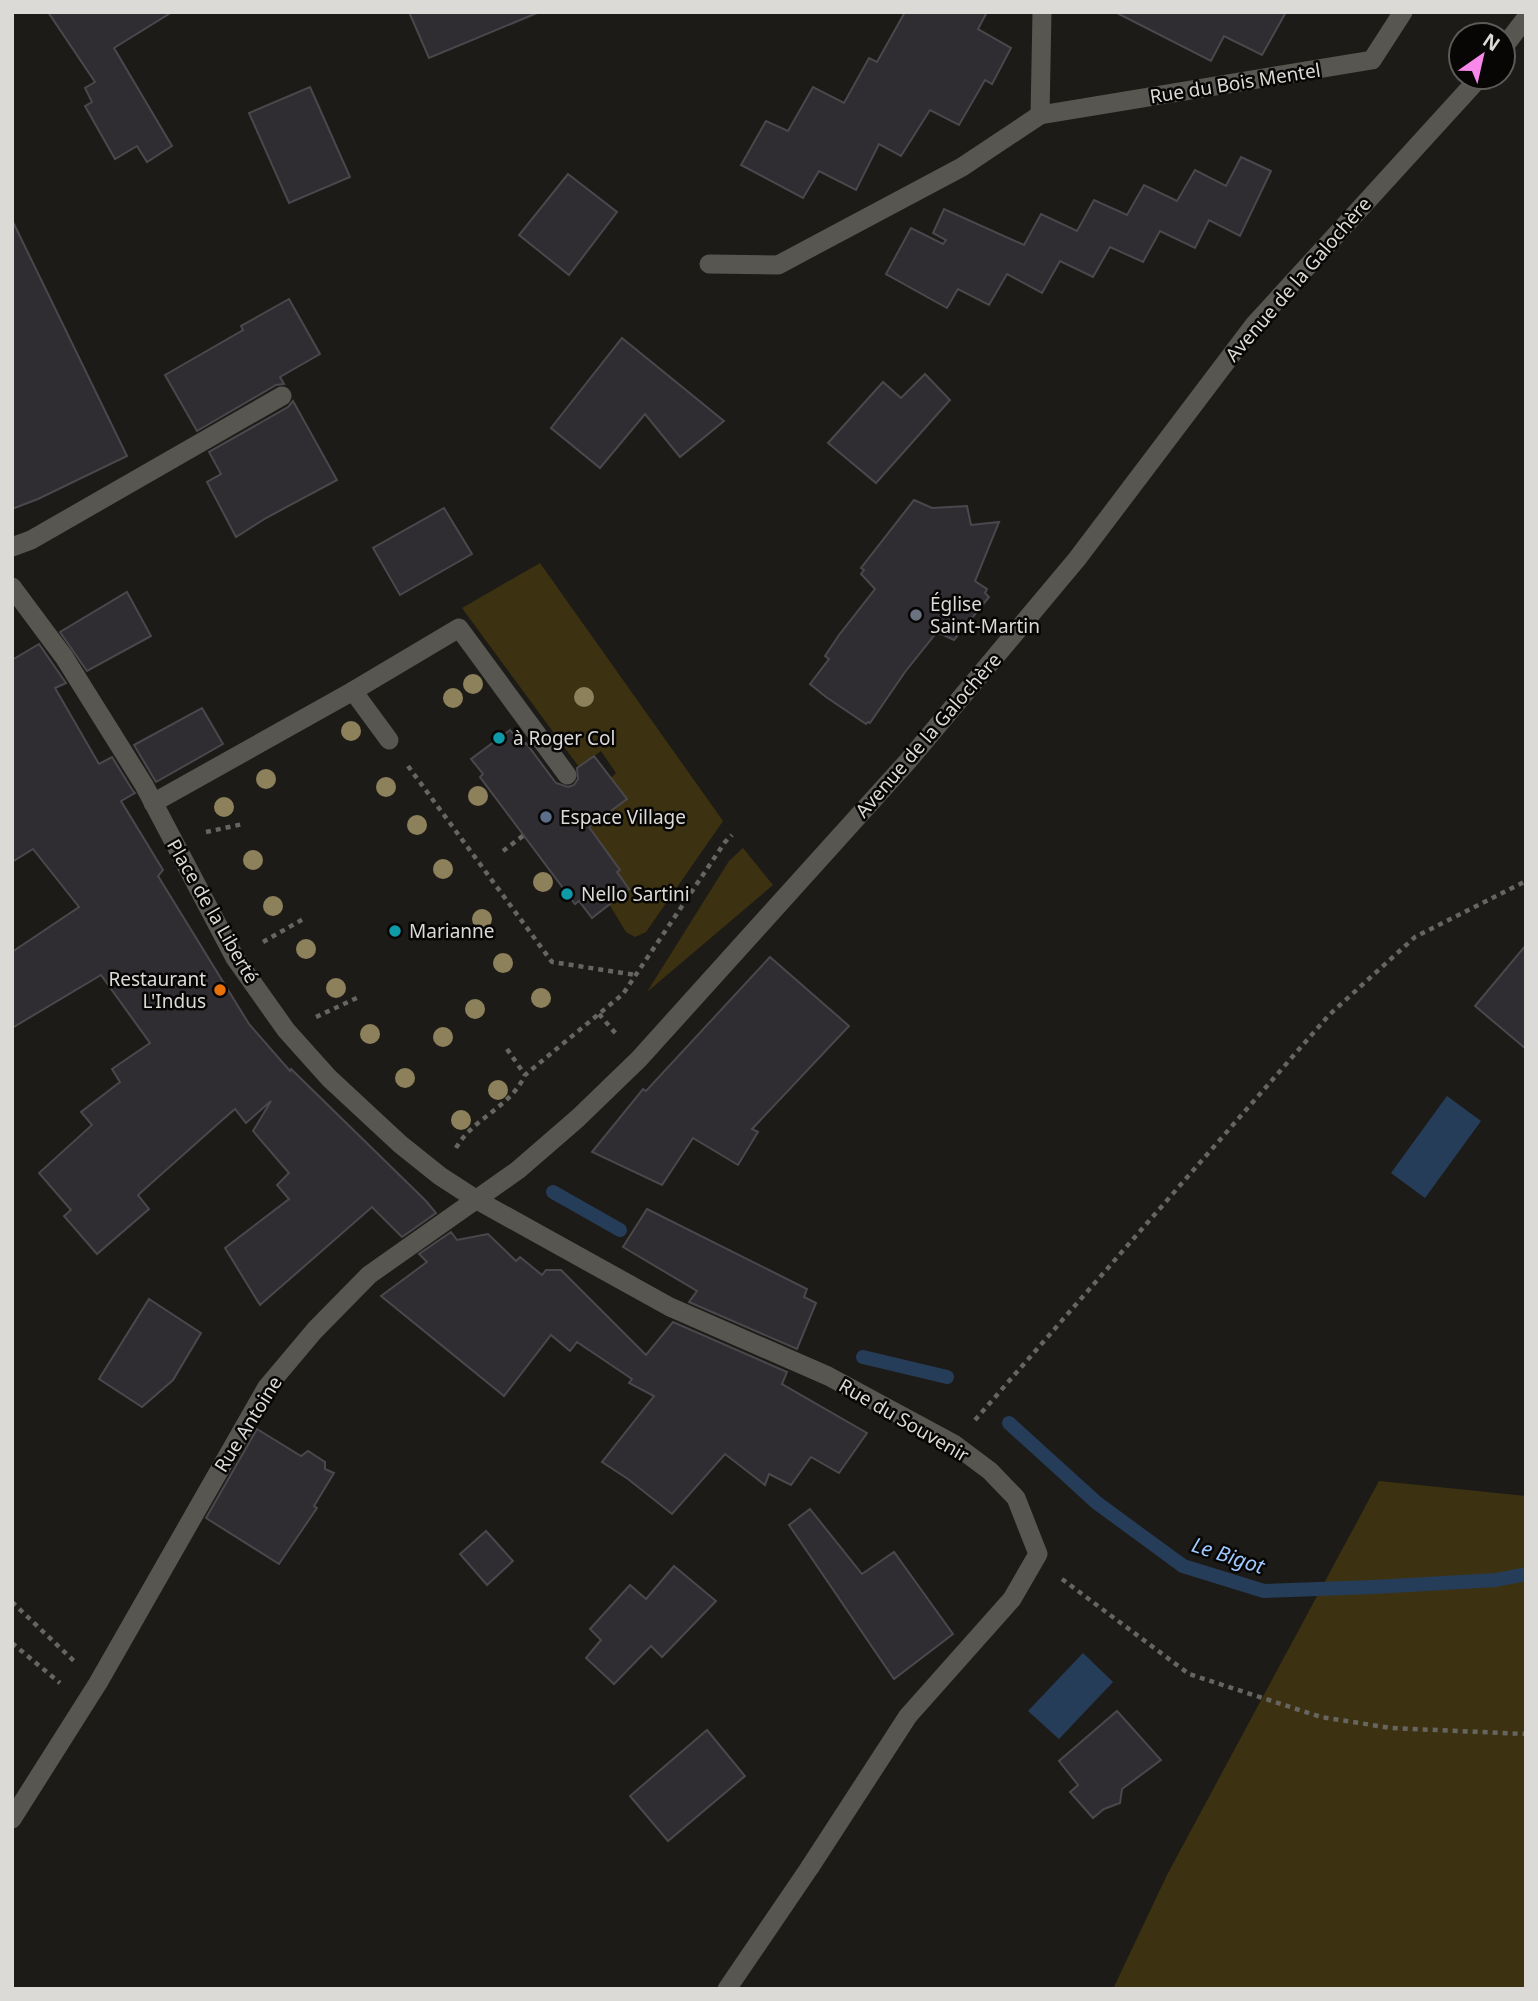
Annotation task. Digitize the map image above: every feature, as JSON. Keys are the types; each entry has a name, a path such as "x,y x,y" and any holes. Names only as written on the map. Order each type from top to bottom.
{"street":[{"path":"1040,115 1042,12"},
{"name":"Rue du Bois Mentel","path":"709,264 778,265 962,167 1040,115 1372,60 1403,12"},
{"name":"Avenue de la Galochère","path":"477,1200 518,1170 578,1118 639,1059 908,761 1077,559 1254,325 1467,91"},
{"path":"12,547 31,540 282,396"},
{"name":"Place de la Liberté","path":"12,587 64,657 144,785 235,958 286,1030 329,1078 400,1144 477,1200"},
{"path":"153,803 459,628 567,775"},
{"path":"353,691 389,740"},
{"name":"Rue du Souvenir","path":"477,1200 670,1307 828,1376 954,1444 990,1471 1016,1498 1038,1554"},
{"name":"Rue Antoine","path":"12,1819 98,1684 267,1387 315,1330 369,1275 477,1200"},
{"path":"727,1989 908,1716 1012,1599 1038,1554"}],"path":[{"path":"389,740 552,962 637,975"},
{"path":"503,851 524,835"},
{"path":"440,1175 464,1134 518,1090 525,1075 623,994 732,835"},
{"path":"954,1444 1329,1015 1415,937 1526,881"},
{"path":"235,958 305,918"},
{"path":"286,1030 361,996"},
{"path":"507,1049 525,1075"},
{"path":"1038,1554 1052,1572 1189,1674 1321,1717 1391,1728 1526,1734"},
{"path":"12,1602 98,1684"},
{"path":"12,1643 85,1704"}],"shaded area":[{"path":"540,563 723,821 646,932 635,937 626,932 609,904 617,872 620,870 589,827 626,799 611,778 616,773 601,751 579,767 462,608"},
{"path":"743,848 773,885 647,992 729,861"},
{"path":"1379,1481 1526,1496 1526,1989 1113,1989 1167,1875"}],"water":[{"path":"1447,1096 1481,1121 1425,1198 1391,1173"},
{"path":"1083,1653 1113,1682 1059,1739 1028,1711"}],"building":[{"path":"48,12 172,12 114,48 172,146 147,162 137,146 115,159 85,106 92,102 85,88 95,82"},
{"path":"409,12 537,12 537,13 429,58"},
{"path":"905,12 987,12 978,29 1011,48 992,84 985,80 959,125 930,110 901,156 879,144 856,190 819,171 803,198 741,165 766,121 788,131 813,87 844,103 869,58 877,62"},
{"path":"1115,12 1286,12 1262,55 1224,36 1211,61"},
{"path":"310,87 350,177 289,203 249,113"},
{"path":"1241,157 1271,171 1240,236 1209,220 1195,248 1160,231 1143,262 1110,247 1093,277 1060,261 1042,293 1007,274 989,305 958,289 947,308 886,274 911,228 943,244 946,240 933,233 944,209 1024,245 1041,214 1077,231 1094,200 1127,215 1144,185 1177,201 1195,170 1226,186"},
{"path":"568,174 617,212 569,275 519,235"},
{"path":"12,220 127,456 12,509"},
{"path":"289,299 320,354 280,377 284,384 276,385 197,431 165,375 243,330 241,326"},
{"path":"622,338 724,421 680,457 645,414 600,468 551,428"},
{"path":"925,374 950,400 876,483 828,443 883,382 901,398"},
{"path":"293,401 337,480 236,537 207,482 221,474 209,452 288,407"},
{"name":"Église Saint-Martin","path":"914,500 932,508 967,506 971,525 999,522 975,581 987,589 985,593 989,597 954,640 937,632 870,723 866,724 810,684 829,659 825,656 839,635 875,589 861,574 864,570 861,568"},
{"path":"444,508 472,554 400,595 373,548"},
{"path":"127,592 151,636 87,671 60,632"},
{"path":"39,644 66,683 55,688 99,764 112,757 135,793 121,801 163,870 158,876 249,1024 290,1071 291,1069 436,1213 402,1237 372,1207 260,1305 225,1248 289,1199 277,1185 289,1173 253,1131 271,1101 246,1123 235,1109 220,1122 138,1195 149,1209 97,1254 64,1216 71,1210 39,1173 92,1125 81,1112 120,1082 112,1069 150,1043 101,975 12,1028 12,952 79,907 33,849 12,862 12,660"},
{"path":"202,708 223,744 156,782 134,745"},
{"name":"Espace Village","path":"510,730 522,746 526,743 556,783 568,787 574,785 578,779 577,768 594,756 627,799 589,827 620,870 617,872 629,889 592,918 579,901 575,904 480,777 483,774 471,759"},
{"path":"1526,945 1526,1049 1475,1006"},
{"path":"770,957 849,1026 752,1129 758,1132 738,1165 693,1138 662,1185 592,1152 643,1089 646,1091"},
{"path":"647,1209 807,1289 804,1297 816,1303 797,1349 689,1302 697,1291 623,1247"},
{"path":"451,1232 457,1240 488,1234 516,1261 520,1257 542,1275 546,1270 561,1270 646,1355 673,1322 787,1372 782,1384 867,1433 839,1473 811,1457 791,1485 769,1474 765,1485 725,1454 672,1514 602,1462 654,1396 629,1383 632,1379 577,1342 570,1351 551,1335 504,1396 381,1296 427,1262 419,1254"},
{"path":"149,1299 201,1333 173,1380 142,1407 99,1379"},
{"path":"257,1429 301,1456 308,1451 325,1462 325,1469 334,1473 314,1506 317,1508 279,1564 206,1518"},
{"path":"810,1509 862,1574 894,1552 953,1634 894,1679 789,1525"},
{"path":"486,1531 513,1561 487,1585 460,1554"},
{"path":"674,1566 716,1601 662,1657 651,1646 614,1684 586,1658 601,1640 590,1629 630,1585 646,1599"},
{"path":"1117,1711 1161,1760 1122,1789 1120,1803 1104,1809 1093,1818 1070,1792 1078,1785 1059,1761"},
{"path":"707,1730 745,1776 668,1841 630,1796"}],"waterway":[{"name":"Le Bigot","path":"553,1192 620,1230"},
{"name":"Le Bigot","path":"863,1357 947,1377"},
{"name":"Le Bigot","path":"1009,1423 1097,1503 1183,1566 1264,1591 1496,1580 1526,1574"}],"place":[{"name":"Église Saint-Martin","path":"916,615"},
{"name":"à Roger Col","path":"499,738"},
{"name":"Espace Village","path":"546,817"},
{"name":"Nello Sartini","path":"567,894"},
{"name":"Marianne","path":"395,931"},
{"name":"Restaurant L'Indus","path":"220,990"}]}
